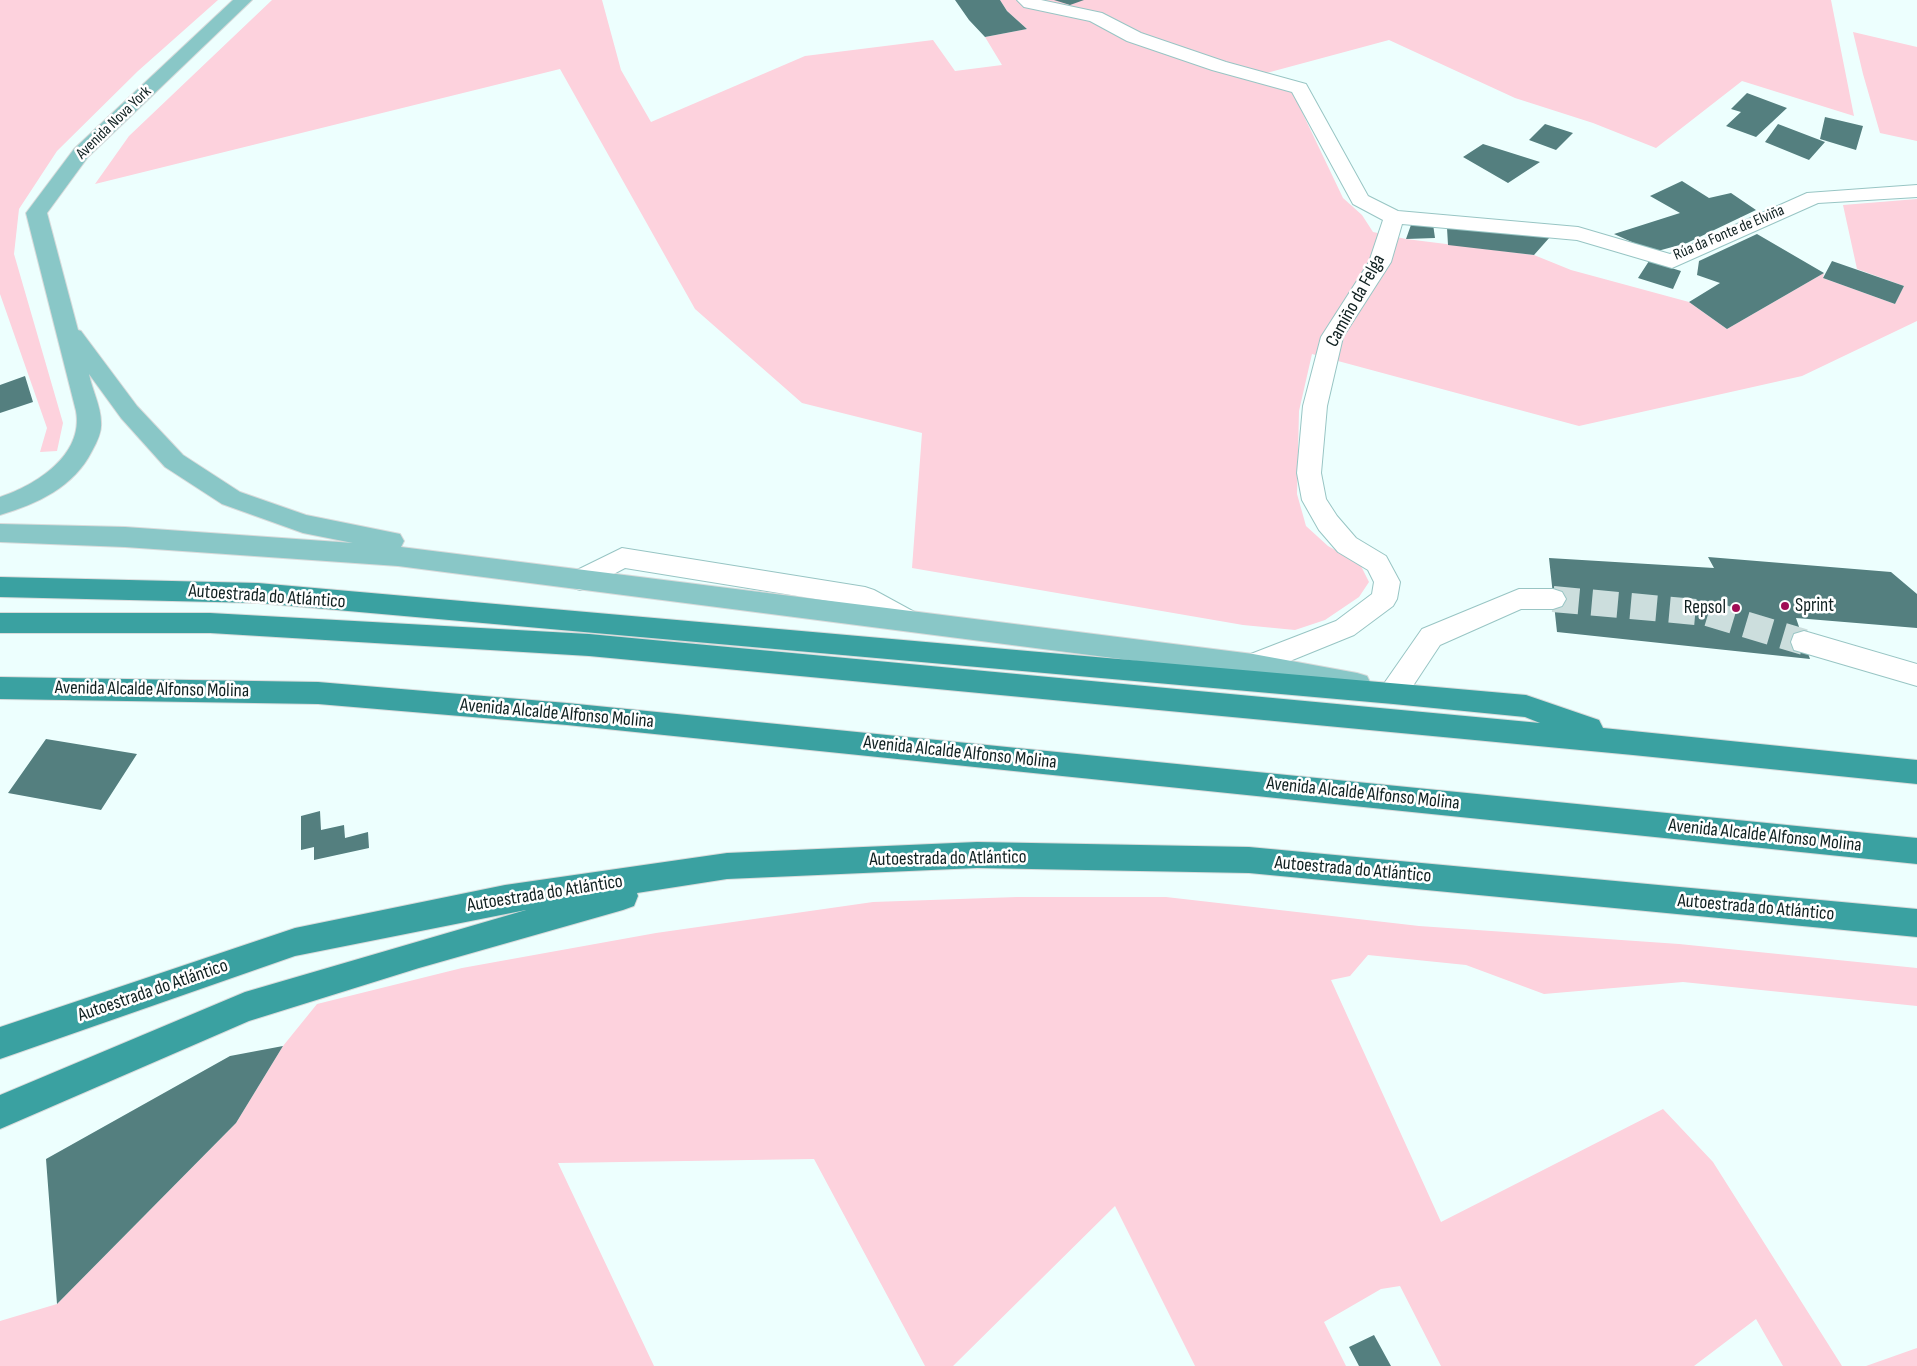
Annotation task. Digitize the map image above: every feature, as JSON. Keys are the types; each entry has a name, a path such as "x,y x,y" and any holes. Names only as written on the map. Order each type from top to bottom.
{"highway":[{"name":"Autoestrada do Atlántico","path":"0,587 258,593 1393,693 1526,706 1633,743"},
{"path":"0,623 210,623 589,645 1633,743 1917,772"},
{"name":"Avenida Alcalde Alfonso Molina","path":"0,688 318,693 547,712 1917,851"},
{"name":"Autoestrada do Atlántico","path":"0,1043 295,942 505,898 727,866 977,855 1249,860 1917,923"},
{"path":"0,1112 245,1007 419,954 727,866"}],"main road":[{"name":"Avenida Nova York","path":"67,328 36,213 81,153 243,0"},
{"path":"0,506 31,495 54,480 72,463 85,443 90,426 67,328"},
{"path":"67,328 129,412 174,461 231,498 302,524 446,551 513,558 580,580"},
{"path":"0,533 125,536 398,556 1253,665 1338,680 1393,693"}],"street":[{"path":"1026,0 1030,3 1096,17 1134,37 1219,66 1299,88 1360,200 1394,217"},
{"name":"Rúa da Fonte de Elviña","path":"1394,217 1578,234 1672,261 1814,197 1917,191"},
{"name":"Camiño da Felga","path":"1253,665 1345,628 1384,599 1387,582 1377,563 1347,545 1328,523 1314,500 1309,473 1315,406 1332,337 1380,262 1394,217"},
{"path":"1393,693 1430,637 1519,599 1553,599"},
{"path":"1804,642 1917,675"}],"shaded area":[{"path":"0,0 218,0 138,71 57,151 19,209 14,254 63,423 57,451 40,452 47,428 0,294"},
{"path":"272,0 602,0 621,70 651,122 805,56 933,40 955,71 1002,65 985,37 1027,29 1007,11 1000,0 1831,0 1854,116 1742,81 1656,148 1593,123 1515,98 1389,40 1248,78 1292,91 1343,198 1362,215 1373,232 1406,239 1534,255 1571,270 1689,302 1727,329 1824,273 1823,278 1895,304 1904,286 1857,269 1843,205 1917,199 1917,321 1802,376 1579,426 1312,354 1299,411 1297,494 1306,526 1328,546 1360,564 1369,582 1359,597 1325,620 1295,630 1243,625 912,568 922,433 802,403 695,309 560,69 95,184 129,136"},
{"path":"1853,32 1917,47 1917,141 1880,133"},
{"path":"1017,897 1166,897 1419,926 1679,944 1917,968 1917,1006 1683,982 1544,994 1466,965 1368,955 1350,976 1331,980 1441,1222 1663,1109 1713,1162 1842,1366 1783,1366 1756,1319 1694,1366 1441,1366 1400,1286 1381,1289 1324,1322 1346,1366 1195,1366 1115,1206 953,1366 925,1366 814,1159 558,1163 654,1366 0,1366 0,1321 57,1304 236,1123 283,1046 317,1004 462,968 656,933 873,902"},
{"path":"1917,1348 1917,1366 1866,1366"}],"building":[{"path":"955,0 1000,0 1007,11 1027,29 985,37 969,20"},
{"path":"1054,0 1084,0 1070,5"},
{"path":"1747,93 1787,108 1756,137 1726,126 1741,112 1731,109"},
{"path":"1825,117 1863,126 1856,150 1820,139"},
{"path":"1545,124 1573,133 1556,150 1529,140"},
{"path":"1778,124 1825,142 1809,160 1765,142"},
{"path":"1483,144 1540,162 1508,183 1463,157"},
{"path":"1682,181 1709,198 1731,193 1756,210 1687,243 1654,252 1614,234 1680,213 1650,196"},
{"path":"1412,222 1433,224 1435,238 1406,239"},
{"path":"1447,228 1550,237 1534,255 1448,245"},
{"path":"1757,234 1824,273 1727,329 1689,302 1720,283 1697,275 1699,261"},
{"path":"1649,261 1681,271 1673,289 1638,278"},
{"path":"1832,261 1904,286 1895,304 1823,278"},
{"path":"25,376 33,402 0,413 0,385"},
{"name":"Repsol","path":"1708,557 1891,572 1917,594 1917,628 1796,618 1810,659 1557,632 1549,558 1714,568"},
{"path":"46,739 137,754 101,810 8,793"},
{"path":"320,811 321,830 344,825 345,838 368,832 369,848 314,860 314,847 301,850 301,816"},
{"path":"283,1046 236,1123 57,1304 46,1159 230,1056"},
{"path":"1374,1335 1391,1366 1359,1366 1349,1347"}],"tunnel":[{"path":"1553,599 1707,613 1804,642"}],"place":[{"name":"Sprint","path":"1785,606"},
{"name":"Repsol","path":"1736,608"}]}
